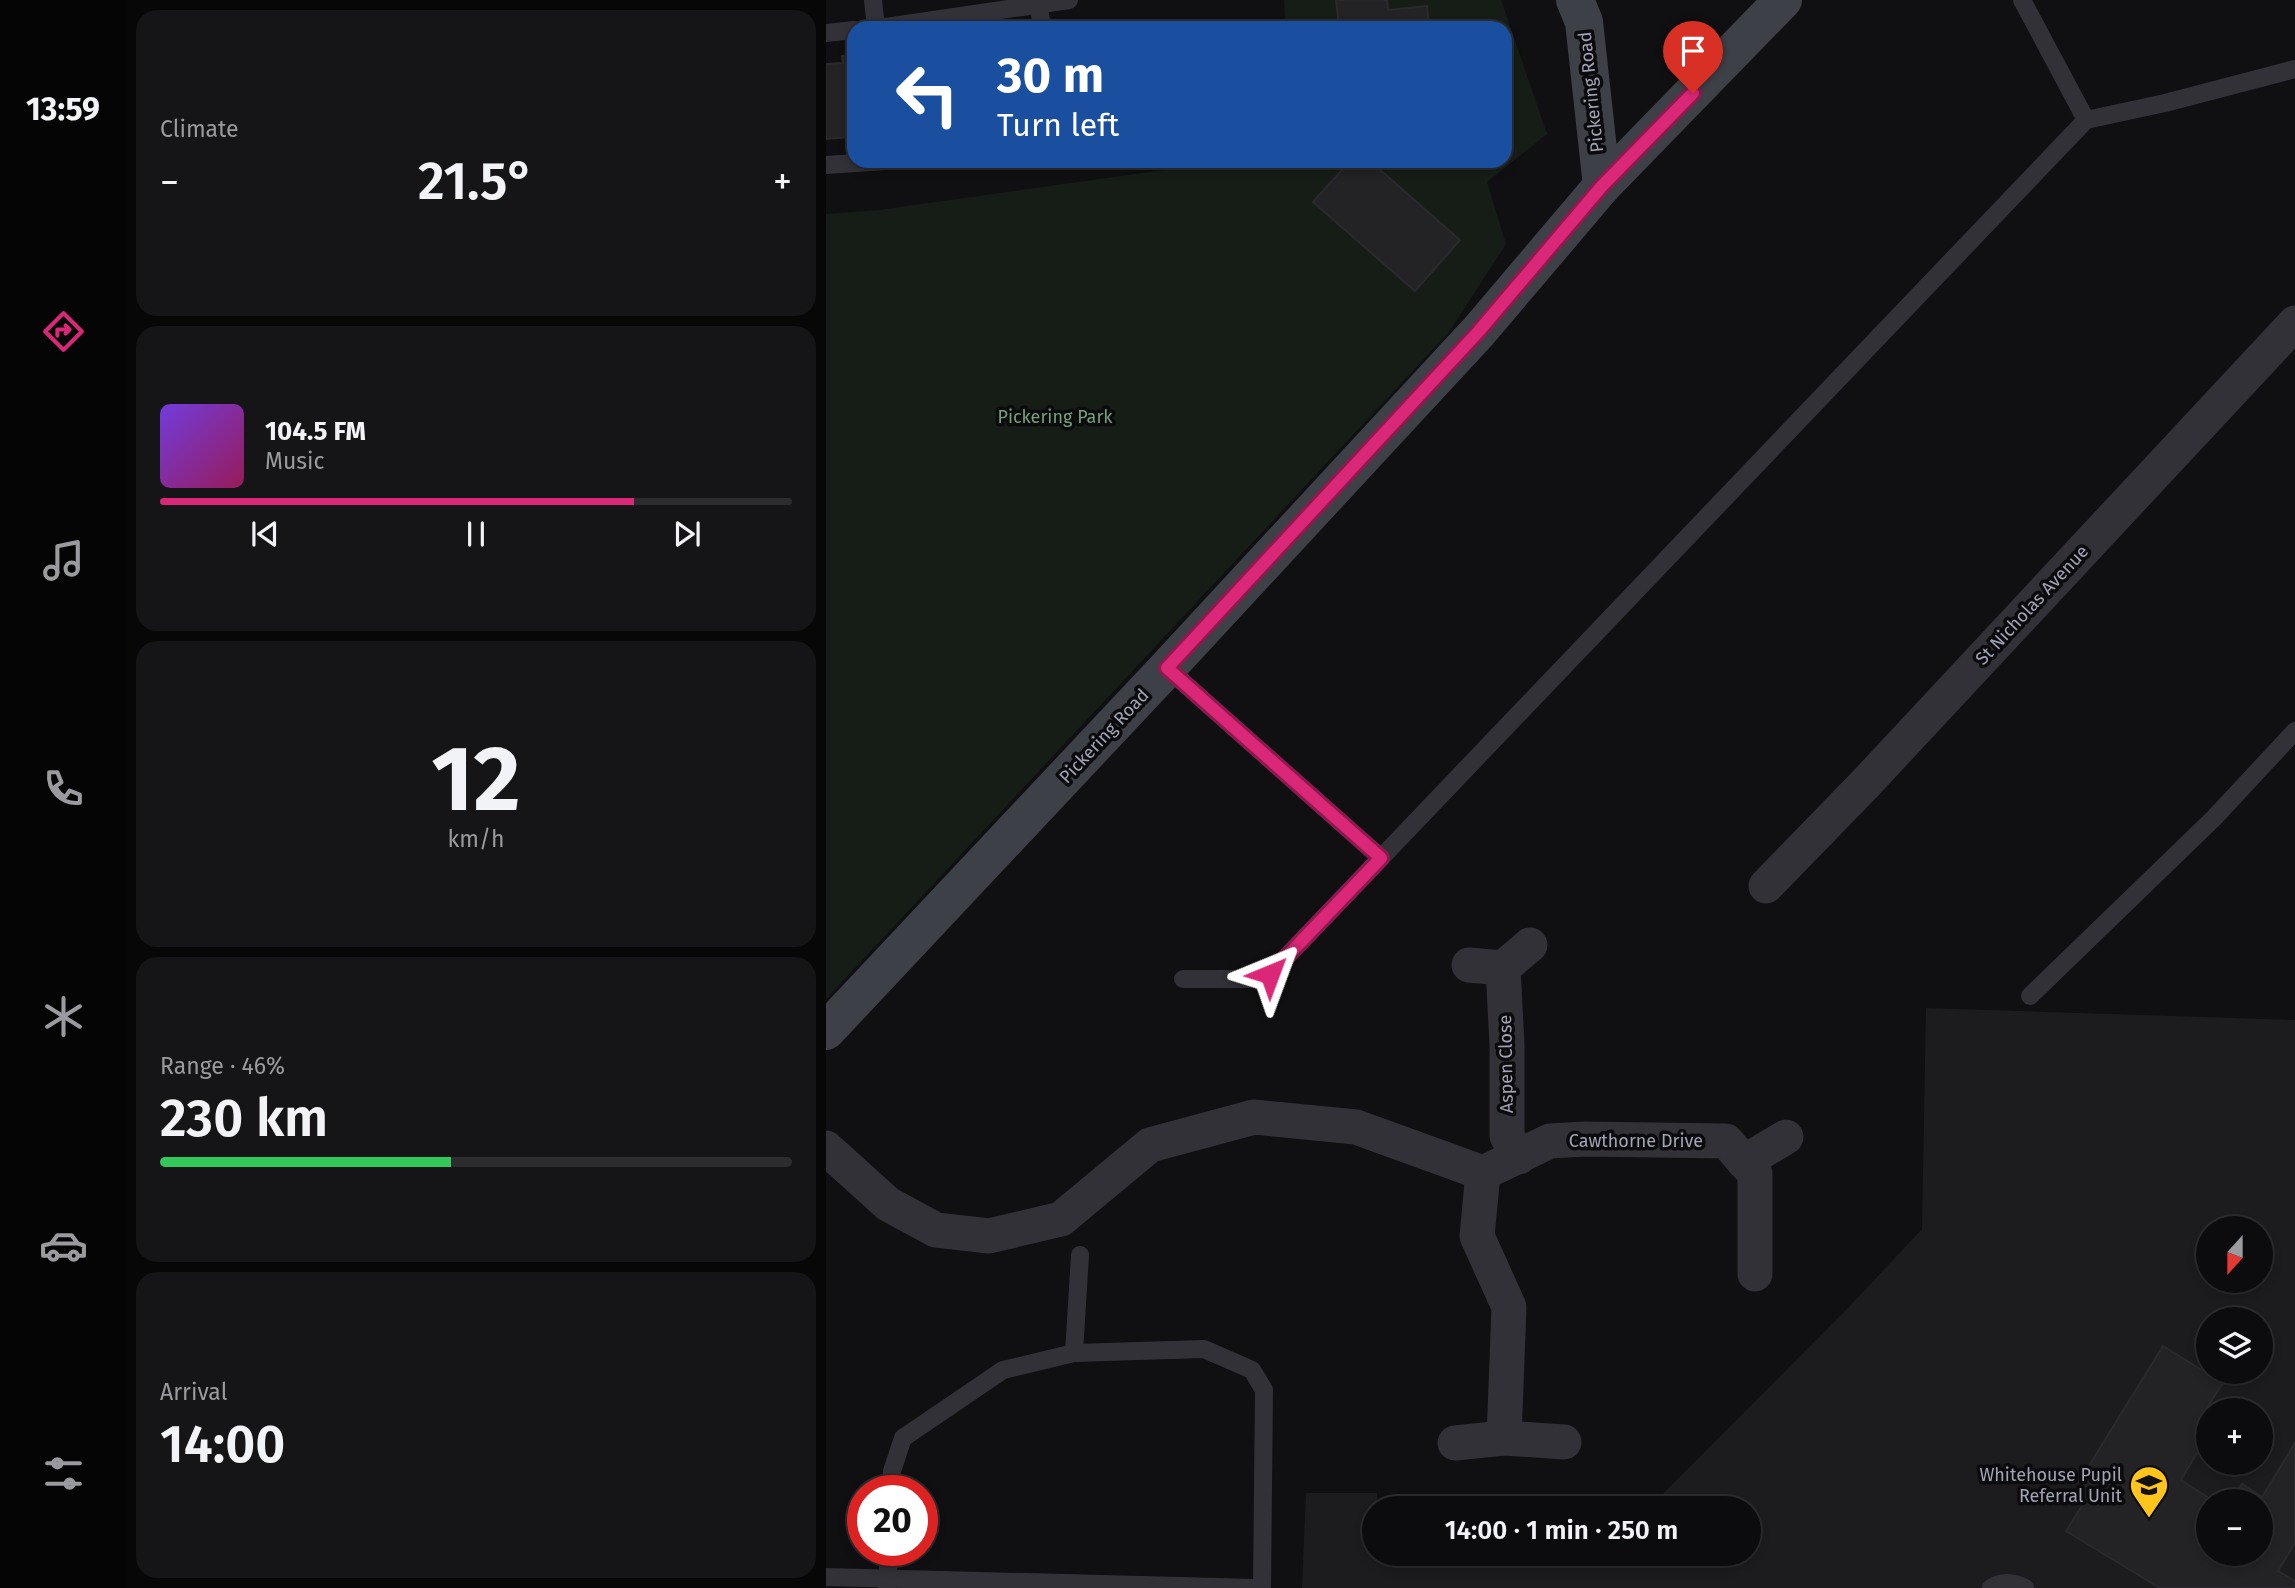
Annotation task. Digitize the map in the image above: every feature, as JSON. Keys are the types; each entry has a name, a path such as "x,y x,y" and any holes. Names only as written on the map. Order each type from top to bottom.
{"street":[{"name":"Pickering Road","path":"1575,0 1584,22 1602,186"},
{"name":"Pickering Road","path":"826,1031 1479,331 1602,186 1783,0"},
{"name":"St Nicholas Avenue","path":"1766,886 1866,783 2295,323"},
{"name":"Aspen Close","path":"1519,1157 1507,1136 1507,1045 1486,966 1530,945"},
{"path":"826,1148 888,1203 936,1230 989,1236 1061,1219 1150,1145 1254,1116 1356,1127 1483,1173 1477,1236 1508,1307 1504,1438"},
{"path":"1755,1274 1755,1174 1744,1162 1786,1137"},
{"name":"Cawthorne Drive","path":"1483,1173 1550,1141 1585,1139 1726,1141 1744,1162"},
{"path":"1455,1443 1504,1438 1564,1442"}],"lane":[{"path":"873,0 876,21"},
{"path":"922,21 1069,0"},
{"path":"2022,0 2086,120"},
{"path":"1039,3 1041,21"},
{"path":"826,33 847,31"},
{"path":"1183,979 1248,979 1270,974 2086,120 2165,103 2295,69"},
{"path":"826,165 847,164"},
{"path":"1167,668 1381,858"},
{"path":"2030,996 2214,818 2295,731"},
{"path":"1074,1353 1080,1255"},
{"path":"892,1475 903,1438 1003,1370 1074,1353 1204,1349 1252,1370 1264,1390 1262,1588"},
{"path":"826,1577 888,1583 1256,1588"},
{"path":"1992,1588 1998,1584 2017,1583 2025,1588"}],"shaded area":[{"path":"1926,1008 2295,1020 2295,1588 1302,1588 1306,1493 1377,1493 1377,1496 1362,1496 1362,1566 1761,1566 1761,1496 1661,1496 1846,1310 1922,1229"}],"green space":[{"name":"Pickering Park","path":"1284,0 1501,0 1508,21 1286,21"},
{"name":"Pickering Park","path":"1512,32 1547,134 1512,162"},
{"name":"Pickering Park","path":"1178,168 1504,168 1487,182 1506,244 1449,332 826,999 826,214 879,210"}],"building":[{"path":"1336,0 1387,0 1388,10 1427,6 1428,21 1338,21"},
{"path":"842,56 847,56 847,137 826,139 826,64 843,63"},
{"path":"1344,168 1378,168 1460,240 1415,291 1313,202"},
{"path":"2163,1346 2196,1366 2196,1384 2222,1384 2213,1398 2196,1398 2196,1454 2181,1480 2196,1490 2196,1566 2273,1566 2273,1489 2267,1489 2295,1443 2295,1543 2278,1571 2295,1581 2295,1588 2160,1588 2066,1531 2092,1490 2079,1482"}],"place":[{"name":"Whitehouse Pupil Referral Unit","path":"2149,1519"}],"route":[{"path":"1270,974 1381,858 1167,668 1479,331 1602,186 1693,93"}]}
